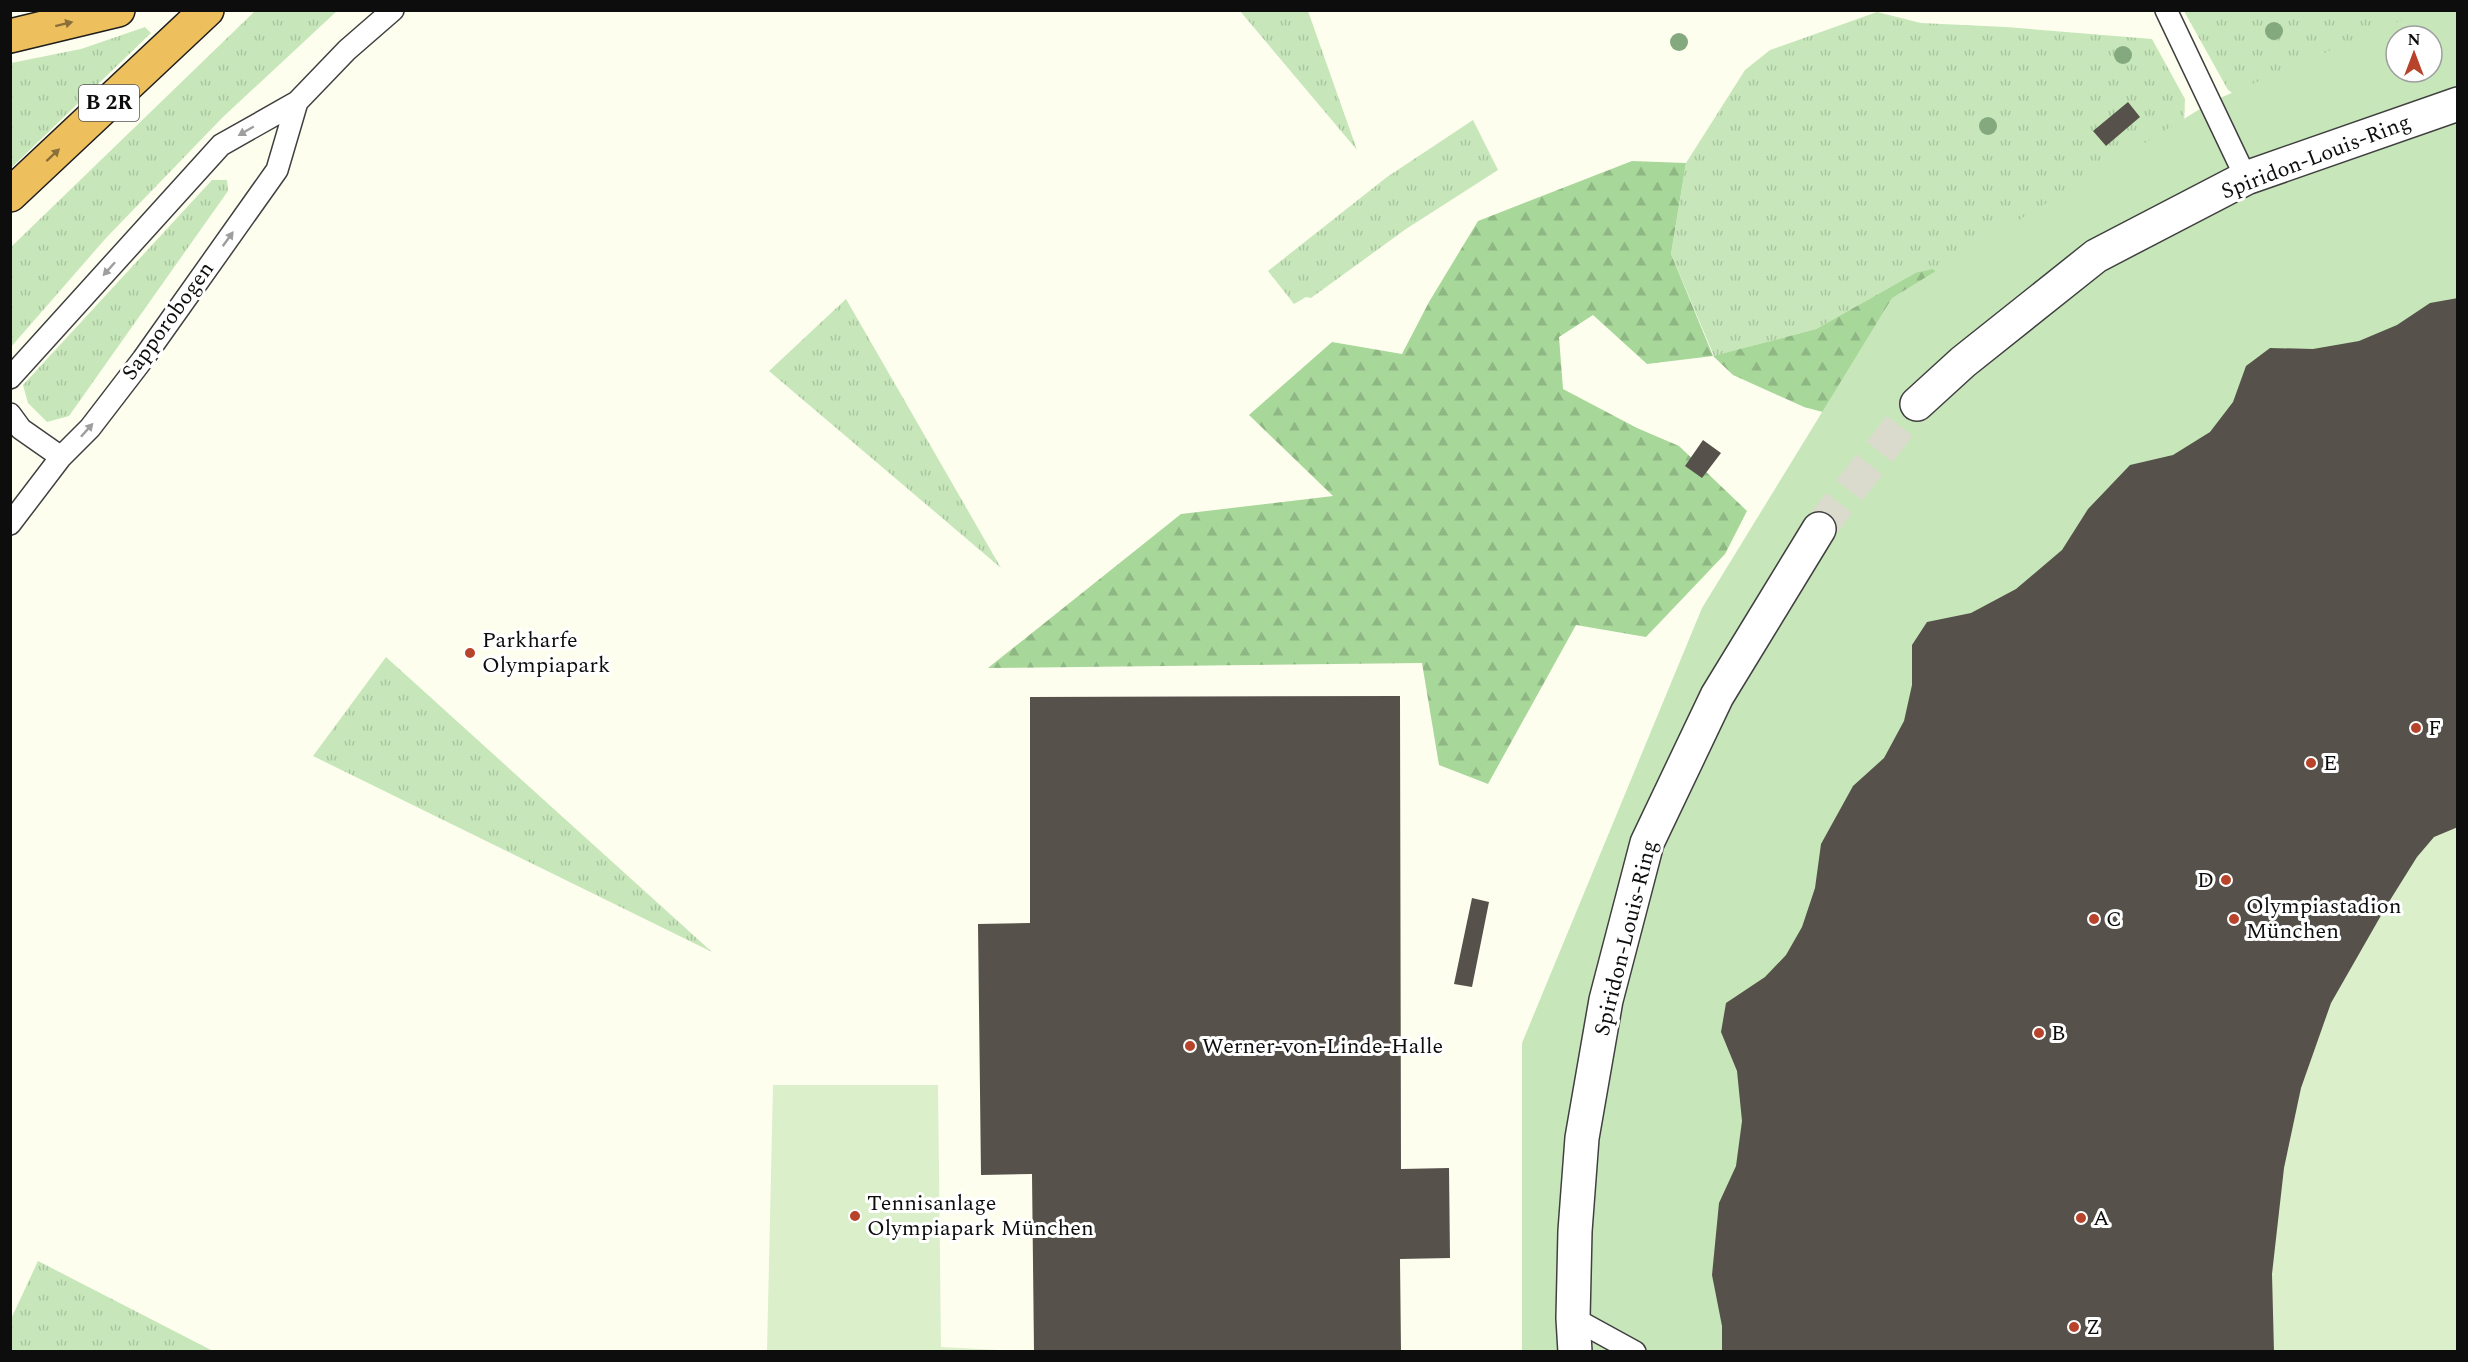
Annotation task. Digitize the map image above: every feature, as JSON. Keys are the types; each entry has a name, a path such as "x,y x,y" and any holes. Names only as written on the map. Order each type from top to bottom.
{"highway":[{"path":"10,36 118,10"},
{"name":"B 2R","path":"10,195 207,10"}],"street":[{"name":"Spiridon-Louis-Ring","path":"1917,404 1963,362 2096,256 2246,178 2457,104"},
{"name":"Spiridon-Louis-Ring","path":"1575,1352 1573,1318 1575,1231 1582,1138 1606,1000 1647,843 1717,696 1819,529"}],"lane":[{"name":"Sapporobogen","path":"10,378 221,146 297,102 347,50 393,10"},
{"path":"2166,10 2246,178"},
{"name":"Sapporobogen","path":"12,519 61,457 90,428 143,359 277,170 297,102"},
{"path":"10,414 21,429 61,457"},
{"path":"1573,1318 1635,1352"}],"green space":[{"path":"255,11 337,11 223,117 106,238 11,347 11,247"},
{"path":"1240,11 1308,11 1357,150"},
{"path":"2184,11 2457,11 2457,81 2444,84 2444,24 2384,24 2384,84 2444,84 2274,123 2228,90"},
{"path":"2422,11 2457,11 2457,1351 1522,1352 1522,1043 1702,608 1892,298 2213,101 2384,27 2384,84 2444,84 2444,24 2392,24"},
{"path":"1877,12 1921,23 2006,27 2152,39 2185,99 2183,152 1975,315 1915,273 1816,329 1714,356 1671,254 1686,163 1745,70 1770,50"},
{"path":"145,27 151,33 11,168 11,63 81,49"},
{"path":"1473,120 1498,170 1406,229 1311,298 1306,297 1294,304 1268,271 1387,177"},
{"path":"1632,161 1686,163 1671,254 1713,356 1647,364 1593,315 1559,337 1563,389 1637,428 1679,446 1747,511 1725,554 1646,637 1576,625 1488,784 1439,765 1422,663 988,668 1181,514 1333,496 1249,415 1332,342 1402,354 1429,302 1478,221"},
{"path":"212,180 227,180 228,191 69,416 47,422 28,403 23,385"},
{"path":"1933,269 1975,315 1890,430 1804,407 1733,375 1713,356 1816,329 1915,273"},
{"path":"846,299 1001,568 769,371"},
{"name":"Olympiastadion München","path":"2457,588 2457,1351 1889,1352"},
{"path":"386,657 712,952 313,756"},
{"name":"Tennisanlage Olympiapark München","path":"773,1085 938,1085 941,1347 1018,1351 767,1351"},
{"path":"38,1261 213,1351 11,1351 11,1319"}],"building":[{"path":"2128,102 2140,117 2106,146 2093,131"},
{"path":"2458,298 2458,827 2434,837 2417,857 2387,905 2331,1003 2301,1088 2284,1168 2272,1274 2274,1352 1722,1352 1722,1326 1712,1275 1719,1203 1736,1166 1742,1121 1737,1071 1721,1032 1726,1003 1765,977 1786,955 1802,927 1815,888 1821,844 1853,786 1884,758 1904,721 1912,685 1912,645 1927,622 1971,613 2016,589 2062,550 2088,509 2130,465 2173,455 2210,432 2233,402 2246,366 2270,348 2313,349 2359,341 2397,325 2430,303"},
{"path":"1703,440 1721,453 1702,478 1685,466"},
{"name":"Werner-von-Linde-Halle","path":"1400,696 1401,1169 1449,1168 1450,1258 1400,1259 1401,1352 1034,1352 1032,1174 981,1175 978,924 1030,923 1030,697"},
{"path":"1472,898 1489,902 1472,987 1454,984"}],"tunnel":[{"path":"1819,529 1917,404"}],"place":[{"name":"Parkharfe Olympiapark","path":"470,653"},
{"name":"F","path":"2416,728"},
{"name":"E","path":"2311,763"},
{"name":"D","path":"2226,880"},
{"name":"C","path":"2094,919"},
{"name":"Olympiastadion München","path":"2234,919"},
{"name":"B","path":"2039,1033"},
{"name":"Werner-von-Linde-Halle","path":"1190,1046"},
{"name":"Tennisanlage Olympiapark München","path":"855,1216"},
{"name":"A","path":"2081,1218"},
{"name":"Z","path":"2074,1327"}]}
